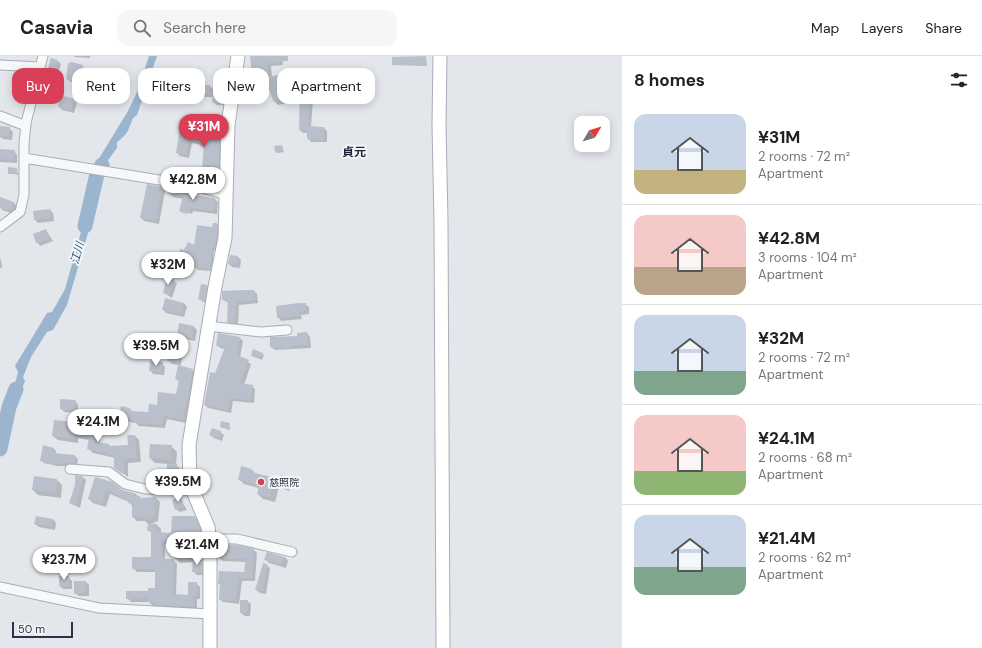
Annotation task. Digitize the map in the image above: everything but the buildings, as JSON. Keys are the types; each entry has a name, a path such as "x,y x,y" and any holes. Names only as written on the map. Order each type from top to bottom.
{"street":[{"path":"0,227 20,212 24,195 26,126 43,56"},
{"path":"210,648 210,539 208,527 192,490 188,467 189,446 208,326 225,238 228,125 238,56"},
{"path":"440,56 439,124 441,221 443,648"},
{"path":"0,65 40,67"},
{"path":"0,116 26,126"},
{"path":"24,158 196,186 226,195"},
{"path":"208,326 261,332 287,330"},
{"path":"70,469 102,470 109,472 125,484 145,489 192,490"},
{"path":"210,539 237,539 292,552"},
{"path":"0,587 99,608 210,614"}],"water":[{"path":"149,56 157,56 153,68 145,68"},
{"path":"138,90 138,104 141,104 137,115 133,118 126,134 117,142 117,148 108,160 107,167 95,165 128,111"},
{"path":"90,206 94,209 93,216 67,305 53,330 47,332 31,357 23,377 25,381 16,403 13,402 9,407 18,372 15,366 47,313 52,312 65,289 88,207"}],"waterway":[{"name":"江川","path":"85,226 97,174 102,165"},
{"name":"江川","path":"0,449 9,407 16,389"}],"place":[{"name":"慈照院","path":"261,482"}],"district":[{"name":"貞元","path":"354,152"}]}
